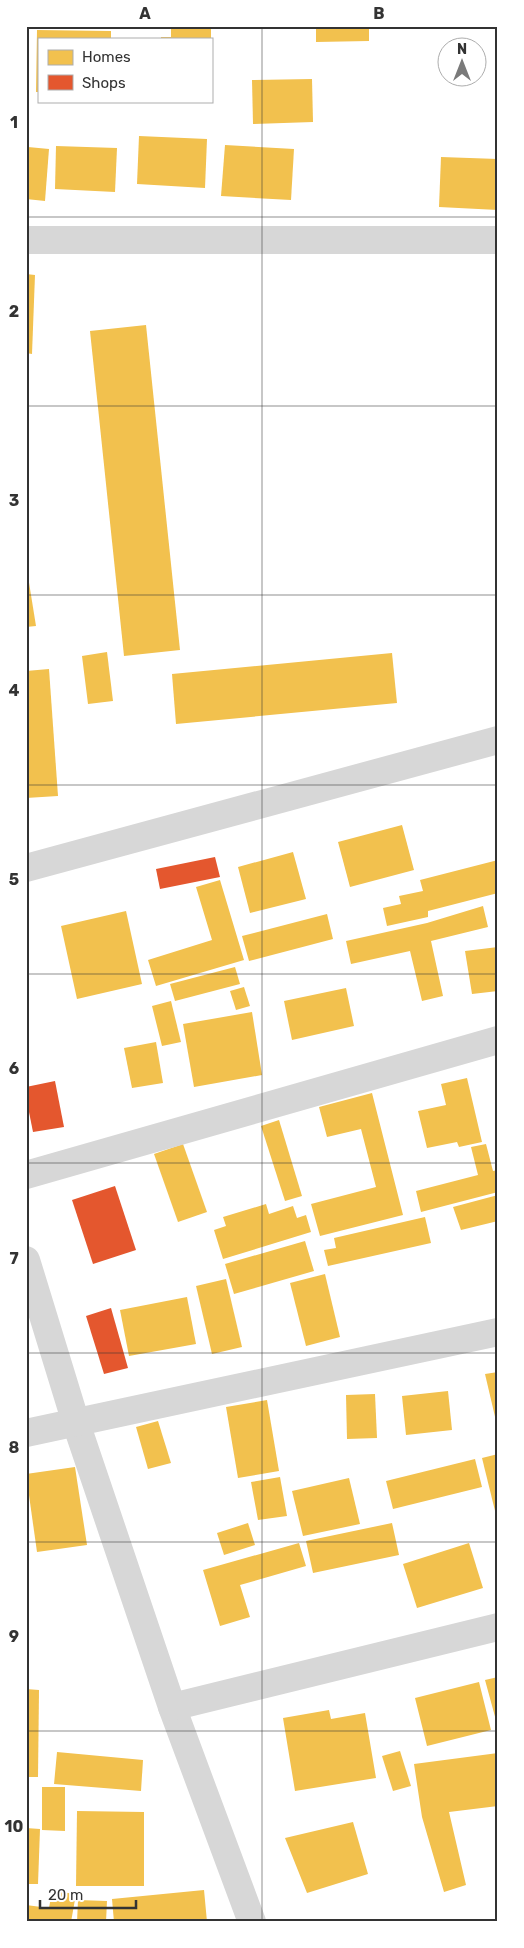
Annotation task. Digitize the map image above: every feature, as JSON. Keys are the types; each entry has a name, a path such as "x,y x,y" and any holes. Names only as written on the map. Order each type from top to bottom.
{"street":[{"path":"26,240 498,240"},
{"path":"26,868 498,740"},
{"path":"26,1175 498,1040"},
{"path":"26,1260 76,1423 172,1707 252,1922"},
{"path":"26,1433 498,1332"},
{"path":"172,1707 498,1627"}],"building: Homes":[{"path":"211,26 211,38 161,38 171,37 171,27"},
{"path":"316,26 369,26 369,41 316,42"},
{"path":"37,30 111,31 111,38 38,38 38,92 36,92"},
{"path":"312,79 313,122 253,124 252,80"},
{"path":"139,136 207,139 205,188 137,184"},
{"path":"225,145 294,149 291,200 221,196"},
{"path":"56,146 117,148 115,192 55,189"},
{"path":"28,147 49,149 45,201 26,199"},
{"path":"441,157 498,159 498,210 439,207"},
{"path":"26,274 35,275 32,354 26,353"},
{"path":"146,325 180,650 124,656 90,331"},
{"path":"26,564 36,626 26,627"},
{"path":"107,652 113,701 88,704 82,656"},
{"path":"392,653 397,703 176,724 172,674"},
{"path":"49,669 58,796 26,798 26,671"},
{"path":"402,825 414,870 350,887 338,842"},
{"path":"293,852 306,899 250,913 238,867"},
{"path":"498,860 498,893 428,911 428,917 387,926 383,908 401,904 399,896 423,891 420,880"},
{"path":"220,880 244,960 156,986 148,960 212,940 196,887"},
{"path":"483,906 488,927 431,941 443,996 422,1001 410,951 351,964 346,941 427,923"},
{"path":"126,911 142,984 77,999 61,926"},
{"path":"327,914 333,939 249,961 242,936"},
{"path":"498,947 498,991 472,994 465,951"},
{"path":"235,967 240,984 175,1001 170,984"},
{"path":"244,987 250,1006 236,1010 230,991"},
{"path":"346,988 354,1026 292,1040 284,1001"},
{"path":"171,1001 181,1042 162,1046 152,1006"},
{"path":"252,1012 262,1075 194,1087 183,1024"},
{"path":"156,1042 163,1083 132,1088 124,1048"},
{"path":"467,1078 482,1142 459,1147 457,1142 427,1148 418,1111 446,1105 441,1084"},
{"path":"372,1093 403,1215 320,1236 311,1204 376,1187 361,1129 327,1137 319,1107"},
{"path":"279,1120 302,1196 285,1201 261,1126"},
{"path":"183,1144 207,1212 178,1222 154,1154"},
{"path":"486,1144 493,1171 498,1170 498,1192 421,1212 416,1191 478,1175 471,1147"},
{"path":"498,1195 498,1221 461,1230 453,1207"},
{"path":"266,1204 269,1214 293,1206 297,1218 306,1215 311,1232 223,1259 214,1230 226,1226 223,1217"},
{"path":"425,1217 431,1243 328,1266 324,1250 336,1248 334,1238"},
{"path":"305,1241 314,1271 234,1294 225,1264"},
{"path":"325,1274 340,1337 306,1346 290,1283"},
{"path":"226,1279 242,1347 212,1354 196,1286"},
{"path":"187,1297 196,1344 129,1356 120,1310"},
{"path":"498,1372 498,1420 496,1421 485,1374"},
{"path":"448,1391 452,1430 406,1435 402,1396"},
{"path":"375,1394 377,1438 347,1439 346,1395"},
{"path":"267,1400 279,1471 238,1478 226,1407"},
{"path":"158,1421 171,1463 148,1469 136,1427"},
{"path":"498,1454 498,1518 497,1519 482,1458"},
{"path":"475,1459 482,1487 393,1509 386,1481"},
{"path":"75,1467 87,1545 37,1552 26,1474"},
{"path":"280,1477 287,1516 258,1520 251,1482"},
{"path":"349,1478 360,1524 303,1536 292,1491"},
{"path":"248,1523 255,1545 224,1555 217,1533"},
{"path":"392,1523 399,1555 313,1573 306,1541"},
{"path":"299,1543 306,1566 240,1585 250,1617 220,1626 203,1570"},
{"path":"469,1543 483,1588 417,1608 403,1564"},
{"path":"498,1677 498,1724 497,1724 485,1680"},
{"path":"479,1682 491,1730 427,1746 415,1698"},
{"path":"26,1689 39,1690 38,1777 26,1777"},
{"path":"329,1710 331,1719 365,1713 376,1778 295,1791 283,1718"},
{"path":"400,1751 411,1786 393,1791 382,1756"},
{"path":"57,1752 143,1760 141,1791 54,1784"},
{"path":"498,1753 498,1806 449,1812 466,1885 444,1892 422,1817 414,1764"},
{"path":"42,1787 65,1787 65,1831 42,1830"},
{"path":"77,1811 144,1812 144,1886 76,1886"},
{"path":"353,1822 368,1874 307,1893 285,1838"},
{"path":"26,1828 40,1829 38,1884 26,1884"},
{"path":"204,1890 207,1922 114,1922 112,1899"},
{"path":"52,1891 76,1894 71,1922 26,1922 26,1905 49,1908"},
{"path":"78,1900 107,1901 106,1922 77,1922"}],"building: Shops":[{"path":"215,857 220,877 160,889 156,869"},
{"path":"55,1081 64,1127 33,1132 26,1097 26,1087"},
{"path":"115,1186 136,1250 93,1264 72,1200"},
{"path":"111,1308 128,1368 104,1374 86,1316"}]}
